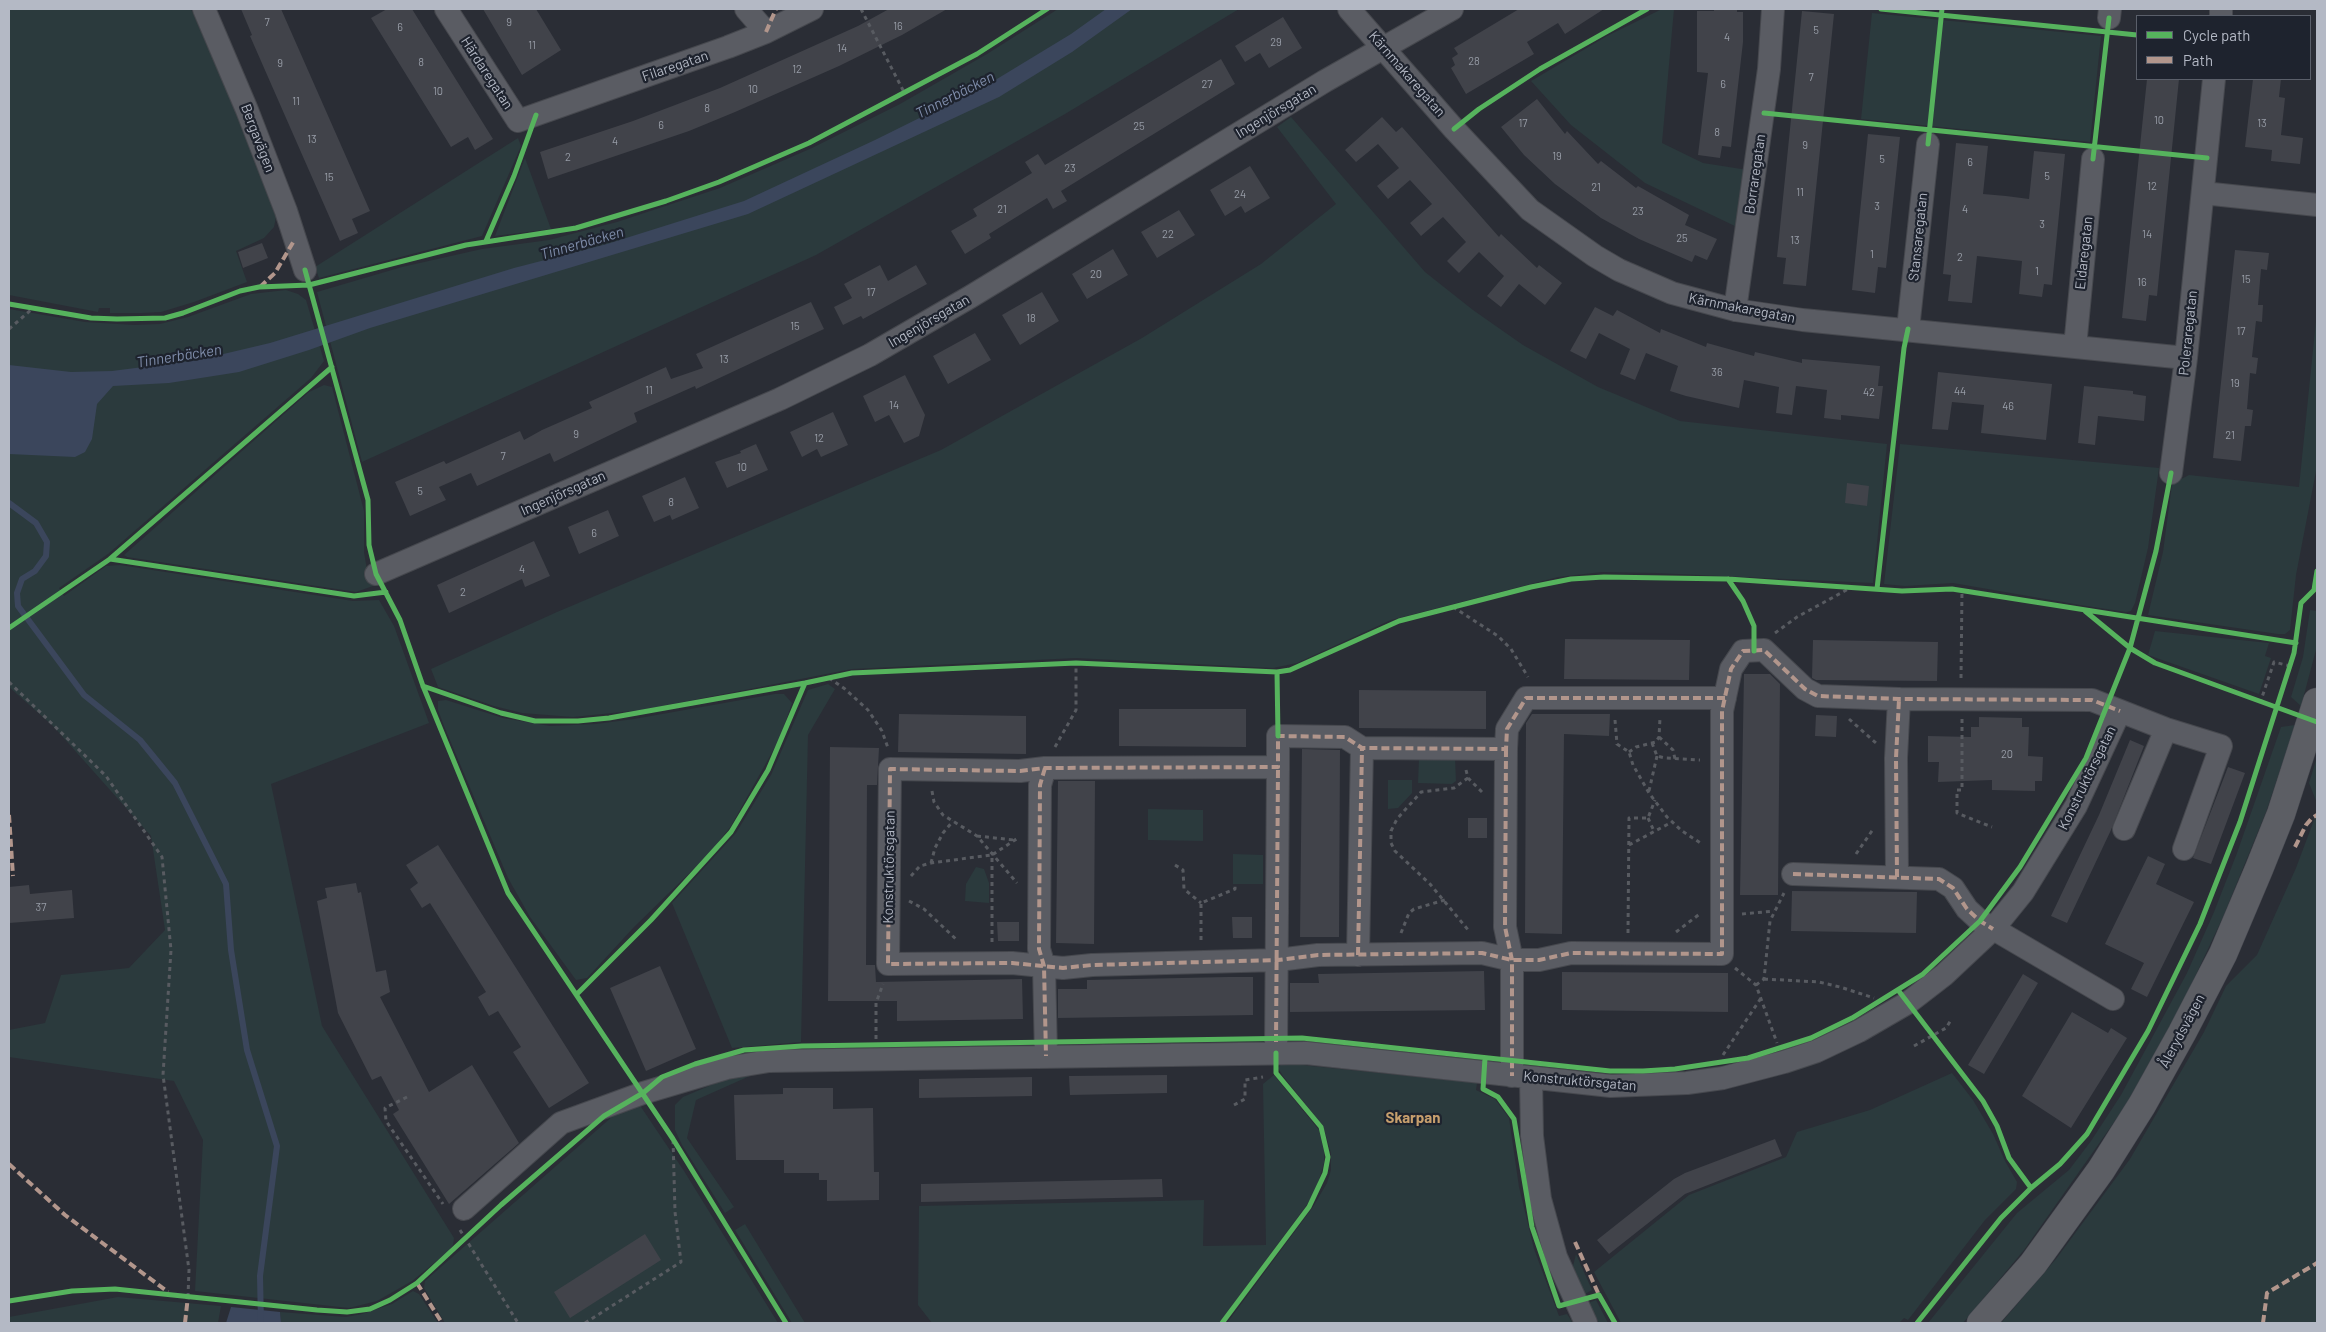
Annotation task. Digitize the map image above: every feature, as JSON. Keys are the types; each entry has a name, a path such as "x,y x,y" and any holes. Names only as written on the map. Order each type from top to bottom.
{"main road":[{"name":"Ålerydsvägen","path":"1981,1323 2034,1264 2101,1170 2142,1105 2182,1033 2222,954 2259,869 2281,814 2317,702"}],"street":[{"name":"Bergavägen","path":"204,9 247,110 286,211 305,270"},
{"name":"Härdaregatan","path":"446,9 518,121 536,115"},
{"path":"746,9 766,32"},
{"name":"Filaregatan","path":"536,115 728,48 812,9"},
{"name":"Kärnmakaregatan","path":"1350,9 1505,185 1544,220 1595,256 1645,282 1672,293 1735,310 1803,320 2186,358"},
{"name":"Ingenjörsgatan","path":"376,574 780,399 870,355 978,292 1325,81 1452,9"},
{"name":"Borraregatan","path":"1735,310 1768,78 1773,9"},
{"name":"Poleraregatan","path":"2171,473 2186,358 2214,80"},
{"name":"Stansaregatan","path":"1908,329 1928,144"},
{"name":"Eldaregatan","path":"2075,347 2093,159"},
{"path":"2203,193 2317,205"},
{"name":"Konstruktörsgatan","path":"464,1209 561,1122 643,1093 727,1068 770,1061 1306,1053 1611,1086 1652,1086 1723,1078 1817,1051 1859,1031 1898,1009 1944,975 1993,929 2023,892 2076,806 2120,710 2092,700 1899,699 1818,696 1764,650 1754,651"},
{"path":"888,964 992,963 1063,968 1092,964 1278,960 1318,955 1474,954 1512,960 1539,960 1571,953 1722,954 1722,711 1732,669 1743,651 1754,651"},
{"name":"Konstruktörsgatan","path":"1522,1077 1512,960 1506,927 1506,749 1507,729 1516,712 1526,698 1537,698"},
{"path":"1537,698 1725,698"},
{"path":"1897,876 1896,758 1899,699"},
{"path":"2120,710 2166,729 2221,746 2184,850"},
{"path":"2124,829 2166,729"},
{"path":"1276,1053 1278,736 1345,737 1362,748 1506,749"},
{"path":"1358,955 1362,748"},
{"path":"890,769 1020,772 1045,768 1278,767"},
{"path":"1045,768 1040,785 1039,949 1044,966 1046,1056"},
{"name":"Konstruktörsgatan","path":"888,964 903,899 890,769"},
{"path":"1793,874 1897,876 1939,879 1947,882 1967,909 1980,921 2113,999"},
{"path":"1522,1077 1540,1198 1556,1257 1586,1323"}],"path":[{"path":"861,9 905,94"},
{"path":"9,329 32,308"},
{"path":"1754,651 1762,642 1797,617 1852,587"},
{"path":"1962,590 1962,790 1956,790 1957,814 1992,827"},
{"path":"1453,607 1498,636 1512,649 1526,671 1537,698"},
{"path":"2260,703 2274,662 2290,666"},
{"path":"1045,768 1049,756 1076,710 1076,663"},
{"path":"829,678 845,689 873,717 882,731 890,754 890,769"},
{"path":"9,682 106,776 162,857 171,950 163,1075 189,1270 188,1296"},
{"path":"1615,698 1614,737 1617,744 1629,752 1633,765 1649,793 1672,822 1707,848 1722,854"},
{"path":"1629,752 1636,747 1656,742 1659,737 1660,698"},
{"path":"1835,698 1846,716 1866,737 1896,758"},
{"path":"1659,737 1673,750 1675,759"},
{"path":"1649,793 1657,756 1652,743"},
{"path":"1466,749 1465,767 1468,778 1488,797 1506,808"},
{"path":"1657,756 1675,759 1722,760"},
{"path":"929,770 934,802 943,815 976,836 1006,869 1039,911"},
{"path":"1468,778 1454,788 1421,792 1397,819 1391,831 1391,843 1395,851 1445,900 1467,928 1474,954"},
{"path":"1654,831 1648,818 1655,800"},
{"path":"1648,818 1629,818 1629,846 1638,954 1723,906 1774,911 1770,921 1764,980"},
{"path":"931,863 935,848 953,821"},
{"path":"1629,846 1672,822"},
{"path":"908,880 920,866 992,855 1040,823"},
{"path":"1842,875 1875,827"},
{"path":"976,836 1015,840"},
{"path":"992,855 992,963"},
{"path":"1175,865 1183,870 1184,889 1201,903 1202,962"},
{"path":"1201,903 1235,889 1235,886"},
{"path":"903,899 924,909 963,945 968,953 969,963"},
{"path":"1394,954 1409,913 1414,909 1445,900"},
{"path":"1722,954 1735,968 1756,985 1784,1062"},
{"path":"877,1060 876,1002 884,982 888,964"},
{"path":"1756,985 1764,980 1819,982 1840,987 1898,1009"},
{"path":"1722,1056 1761,998"},
{"path":"1914,1046 1946,1028 1951,1020"},
{"path":"1234,1105 1245,1099 1245,1080"},
{"path":"585,1323 681,1262 675,1212 673,1139"}],"shaded area":[{"path":"9,9 191,9 238,116 276,217 274,227 264,238 236,251 247,282 161,312 110,313 110,308 99,308 98,312 9,295"},
{"path":"1058,9 1239,9 1065,114 816,255 362,462 317,292 402,267 482,249 549,240 617,222 720,188 812,148 900,104 987,54"},
{"path":"1662,9 1674,9 1662,143 1703,163 1748,170 1739,228 1645,183 1571,125 1531,81 1607,36"},
{"path":"1872,13 2101,36 2090,142 1861,119"},
{"path":"1291,117 1425,272 1473,310 1523,345 1598,387 1680,421 1887,444 1873,583 1656,573 1602,572 1558,577 1391,620 1297,663 1273,668 1076,658 852,669 642,710 573,717 522,713 494,706 438,687 431,669 557,612 941,450 1142,338 1261,264 1336,204 1277,127"},
{"path":"518,138 521,146 482,236 319,278 315,267"},
{"path":"525,158 551,229 495,236"},
{"path":"286,290 298,294 306,300 324,361 311,378 108,554 59,588 64,596 106,566 120,565 353,601 379,600 394,626 429,723 271,784 322,1026 454,1238 453,1245 449,1251 412,1281 377,1301 349,1308 195,1291 203,1140 174,1081 9,1057 9,1030 45,1023 61,975 129,968 165,930 151,836 53,726 9,687 9,309 85,322 134,325 160,324 188,317 251,294"},
{"path":"2317,311 2317,466 2296,575 2290,630 2285,634 2278,634 2148,615 2163,552 2172,484 2189,475 2299,487"},
{"path":"324,385 332,387 364,511 364,552 367,570 373,586 356,592 127,557 124,555 309,392"},
{"path":"1900,444 2159,468 2148,548 2135,603 2131,611 2126,612 2080,605 1953,583 1905,586 1884,584"},
{"path":"2310,610 2317,611 2317,646 2301,706 2291,697 2303,657"},
{"path":"2155,631 2269,643 2265,656 2271,658 2259,694 2148,655"},
{"path":"828,684 835,689 808,735 801,1042 732,1048 672,903 736,833 771,775 808,690"},
{"path":"784,694 792,703 780,738 731,826 710,853 634,927 587,978 576,980 530,917 508,878 444,726 438,710 438,701 446,700 503,718 550,726 596,724 634,719"},
{"path":"2295,725 2266,812 2223,917 2178,1013 2124,1108 2024,1250 1963,1323 1928,1323 2017,1213 2069,1170 2091,1141 2121,1095 2187,973 2214,912 2237,853 2281,727"},
{"path":"2317,757 2317,803 2309,783"},
{"path":"1419,758 1455,758 1456,781 1452,784 1418,783"},
{"path":"1388,780 1412,780 1412,793 1398,808 1388,809"},
{"path":"1148,809 1203,810 1203,841 1148,840"},
{"path":"2317,812 2317,1323 2001,1323 2056,1259 2130,1159 2204,1032 2226,986 2257,955 2296,868"},
{"path":"1233,854 1263,855 1263,884 1233,884"},
{"path":"976,867 984,869 989,883 989,903 965,901 966,884"},
{"path":"1282,1063 1477,1083 1476,1090 1495,1099 1509,1118 1519,1187 1534,1249 1559,1316 1567,1314 1573,1323 1227,1323 1313,1207 1327,1183 1331,1170 1331,1153 1323,1126 1283,1076 1278,1068"},
{"path":"1952,1073 1973,1100 1993,1134 2017,1182 2016,1189 1985,1220 1908,1320 1904,1318 1899,1323 1621,1323 1594,1272 1689,1195 1786,1157 1797,1132 1870,1110"},
{"path":"752,1075 696,1100 687,1138 734,1207 725,1213 682,1145 675,1130 675,1105 683,1097 723,1080"},
{"path":"1274,1075 1319,1130 1324,1151 1324,1163 1316,1190 1306,1206 1219,1323 932,1323 918,1305 919,1206 1204,1200 1203,1246 1266,1245 1263,1084"},
{"path":"639,1104 684,1171 778,1323 445,1323 424,1288 425,1281 613,1116"},
{"path":"745,1224 805,1323 792,1323 735,1230"},
{"path":"1576,1254 1592,1290 1585,1294 1573,1266"},
{"path":"413,1291 419,1294 438,1323 281,1323 280,1312 346,1317 392,1304"},
{"path":"118,1297 221,1306 218,1323 9,1323 9,1317"},
{"path":"1596,1300 1608,1323 1599,1323 1588,1303"}],"water":[{"path":"1106,9 1132,9 1072,52 999,97 748,214 370,328 239,372 169,383 113,386 97,404 92,439 85,452 75,457 9,454 9,365 71,372 112,371 198,360 270,343 514,268 607,244 744,201 875,140 992,82 1071,34"},
{"path":"231,1307 280,1312 281,1323 226,1323"}],"building":[{"path":"241,9 281,9 370,211 352,219 358,233 340,241 250,36 252,35"},
{"path":"387,9 412,9 493,139 475,150 468,137 451,147 371,18"},
{"path":"483,9 536,9 561,50 522,75"},
{"path":"889,9 947,9 902,35 839,66 735,112 689,131 548,179 540,152 633,121 720,88 858,26"},
{"path":"1519,9 1604,9 1565,34 1558,23 1527,42 1534,54 1466,94 1451,68 1455,65 1452,58 1458,54 1454,48"},
{"path":"1714,9 1737,9 1737,12 1743,12 1743,42 1731,147 1722,146 1720,158 1698,155 1708,73 1697,72 1697,11 1714,11"},
{"path":"1802,11 1834,14 1806,286 1783,284 1786,258 1777,257"},
{"path":"1283,17 1302,48 1269,68 1260,53 1245,62 1235,46"},
{"path":"1221,59 1235,84 1061,191 1067,201 1053,209 1047,198 989,234 991,238 965,254 951,231 977,216 973,209 1032,173 1025,162 1038,154 1045,165"},
{"path":"2147,80 2179,80 2157,296 2149,295 2146,321 2122,318"},
{"path":"2253,80 2281,80 2279,97 2285,98 2281,135 2303,138 2300,164 2271,161 2272,150 2245,147"},
{"path":"1537,99 1565,134 1567,131 1598,164 1601,161 1636,188 1638,186 1689,215 1685,225 1717,239 1707,260 1695,255 1692,262 1639,239 1601,218 1555,184 1524,155 1501,127"},
{"path":"1382,117 1396,132 1402,127 1499,237 1501,234 1537,268 1539,265 1562,283 1545,305 1519,284 1501,307 1487,296 1504,276 1479,252 1459,273 1447,261 1466,242 1443,217 1421,236 1410,223 1432,204 1410,180 1388,199 1377,186 1399,168 1378,144 1356,162 1345,150"},
{"path":"1868,134 1900,137 1886,268 1878,267 1875,293 1852,290"},
{"path":"1956,143 1988,146 1983,194 2029,199 2034,151 2065,154 2052,285 2044,284 2042,297 2019,294 2022,261 1977,256 1972,303 1948,301 1951,275 1943,274"},
{"path":"1250,166 1270,198 1245,213 1241,206 1225,216 1210,190"},
{"path":"1179,210 1195,235 1157,258 1141,232"},
{"path":"262,243 268,258 243,268 238,252"},
{"path":"1113,249 1128,275 1087,299 1072,274"},
{"path":"2235,250 2269,253 2267,270 2261,269 2258,305 2263,305 2262,322 2256,321 2252,357 2258,358 2256,374 2250,373 2247,409 2253,410 2251,426 2245,426 2241,461 2213,458"},
{"path":"880,265 888,281 916,265 927,284 863,319 861,316 843,325 834,307 852,298 844,284"},
{"path":"1042,292 1059,321 1020,345 1002,315"},
{"path":"811,302 824,329 696,389 695,386 634,413 637,422 554,462 550,453 477,486 471,473 439,487 446,500 410,516 395,482 444,461 446,464 520,431 524,440 592,408 589,402 666,367 671,379 703,368 696,354"},
{"path":"1595,307 1613,316 1617,310 1660,333 1661,329 1706,347 1707,343 1754,356 1755,352 1802,363 1802,359 1880,366 1878,386 1883,386 1879,419 1841,415 1841,420 1824,418 1827,390 1796,386 1792,415 1776,413 1779,387 1744,380 1739,408 1686,396 1670,391 1678,366 1646,353 1635,380 1620,374 1630,349 1599,333 1586,359 1570,351"},
{"path":"975,333 991,360 948,384 933,356"},
{"path":"1938,372 2052,384 2046,440 1981,433 1984,405 1952,402 1948,430 1932,429"},
{"path":"905,375 925,415 919,436 904,443 889,415 875,422 863,396"},
{"path":"2084,386 2133,391 2133,394 2146,396 2144,421 2098,416 2095,445 2078,443"},
{"path":"833,412 848,445 821,457 817,449 802,457 790,432"},
{"path":"756,444 768,470 727,488 715,462 741,453 740,451"},
{"path":"685,477 699,508 672,520 670,515 654,522 642,496"},
{"path":"1847,483 1869,486 1867,506 1845,503"},
{"path":"608,510 619,536 579,554 568,527"},
{"path":"534,541 550,576 525,587 522,579 449,613 437,585"},
{"path":"1565,639 1690,640 1689,680 1564,679"},
{"path":"1813,640 1938,642 1937,681 1816,680 1812,678"},
{"path":"1744,674 1770,674 1780,684 1778,895 1740,895"},
{"path":"1359,690 1486,691 1486,729 1359,728"},
{"path":"1119,709 1246,709 1246,747 1119,746"},
{"path":"899,714 1026,716 1026,754 898,752"},
{"path":"1532,714 1610,714 1609,736 1564,734 1562,934 1525,933 1526,723"},
{"path":"1816,715 1837,716 1836,737 1815,736"},
{"path":"1979,717 2022,718 2022,727 2029,727 2028,756 2043,757 2042,781 2035,781 2035,791 1992,790 1992,780 1938,782 1939,762 1928,762 1928,736 1971,737 1971,727 1979,727"},
{"path":"2130,740 2144,746 2111,830 2067,923 2051,916 2099,815"},
{"path":"830,747 879,748 877,785 867,785 866,965 875,965 876,982 1022,979 1023,1019 897,1021 897,1001 828,1001"},
{"path":"1302,749 1340,750 1339,937 1300,937"},
{"path":"2228,767 2245,773 2211,864 2193,858"},
{"path":"1058,781 1095,781 1094,944 1056,943"},
{"path":"1468,818 1487,818 1487,838 1468,838"},
{"path":"438,845 589,1083 549,1108 513,1052 521,1047 498,1011 489,1016 478,997 486,992 430,903 422,908 410,889 418,883 406,865"},
{"path":"2148,856 2165,864 2156,884 2194,902 2147,997 2131,989 2144,963 2105,944"},
{"path":"356,883 358,893 361,892 376,972 386,970 390,992 380,997 429,1092 472,1065 519,1143 449,1204 393,1114 399,1110 381,1076 372,1080 338,1013 317,901 327,898 325,888"},
{"path":"29,885 30,894 72,890 74,918 9,923 9,887"},
{"path":"1792,891 1917,892 1916,933 1791,931"},
{"path":"1232,917 1252,917 1252,938 1233,938"},
{"path":"997,922 1019,922 1019,941 998,941"},
{"path":"660,966 696,1049 646,1071 610,988"},
{"path":"1484,971 1485,1010 1290,1012 1290,983 1319,983 1318,974"},
{"path":"1562,972 1728,973 1728,1012 1562,1010"},
{"path":"2023,974 2038,983 1984,1074 1968,1065"},
{"path":"1253,977 1253,1015 1058,1018 1058,989 1087,989 1087,980"},
{"path":"2072,1012 2108,1033 2111,1028 2127,1038 2071,1128 2022,1096"},
{"path":"1167,1075 1167,1093 1070,1095 1069,1076"},
{"path":"1032,1077 1032,1096 919,1098 919,1079"},
{"path":"783,1088 833,1088 833,1109 873,1108 874,1172 879,1172 879,1200 827,1201 827,1180 819,1180 819,1173 784,1173 784,1160 736,1160 734,1095 783,1094"},
{"path":"1775,1139 1782,1156 1685,1194 1609,1254 1597,1240 1674,1179 1685,1173"},
{"path":"1162,1179 1163,1197 921,1202 921,1184"},
{"path":"645,1234 661,1260 570,1318 554,1292"}],"waterway":[{"path":"9,503 36,523 47,542 46,556 35,571 22,579 17,593 18,606 84,695 140,740 175,783 226,884 231,950 247,1050 277,1146 260,1276 261,1323"}],"marked path":[{"path":"766,32 776,9"},
{"path":"260,287 275,273 295,239"},
{"path":"1725,698 1526,698 1507,729 1506,749 1362,748 1345,737 1278,736 1278,767 1045,768 1020,771 890,769 888,964 1012,963 1063,968 1092,965 1278,960 1318,955 1482,953 1512,960 1539,960 1571,953 1722,954 1722,711 1731,669 1743,651 1764,650 1805,689 1818,696 1899,699 2092,700 2120,711"},
{"path":"1897,877 1896,758 1899,699"},
{"path":"1358,955 1362,748"},
{"path":"1506,749 1505,927 1512,960 1512,1076"},
{"path":"1276,1042 1278,767"},
{"path":"1045,768 1040,785 1039,949 1044,966 1046,1056"},
{"path":"9,815 13,876"},
{"path":"2295,847 2306,825 2317,815"},
{"path":"1793,874 1939,879 1953,888 1967,909 1980,921 1993,929"},
{"path":"9,1164 65,1215 168,1292"},
{"path":"1575,1242 1599,1295"},
{"path":"2263,1323 2267,1293 2317,1263"},
{"path":"417,1283 442,1323"},
{"path":"185,1323 188,1296"}],"cycle path":[{"path":"9,304 91,318 165,318 240,291 259,287 309,285 466,245 576,228 666,201 719,182 809,143 977,54 1047,9"},
{"path":"1454,129 1479,109 1540,69 1647,9"},
{"path":"1881,9 2136,35"},
{"path":"1928,144 1942,9"},
{"path":"2093,159 2109,18"},
{"path":"1764,113 2207,158"},
{"path":"486,241 514,176 536,115"},
{"path":"305,270 368,500 369,545 376,574 400,620 423,686 508,893 673,1139 786,1323"},
{"path":"1877,589 1904,348 1908,329"},
{"path":"9,628 110,559 332,367"},
{"path":"9,1301 72,1291 115,1289 317,1310 347,1312 370,1309 390,1300 417,1283 501,1205 604,1116 643,1093 662,1077 695,1064 744,1050 802,1046 1302,1038 1610,1071 1643,1071 1675,1069 1748,1058 1811,1038 1852,1018 1923,974 1980,921 2020,867 2086,758 2130,648 2156,551 2171,473"},
{"path":"110,559 354,596 386,592"},
{"path":"1917,1323 2001,1218 2031,1188 2060,1164 2087,1134 2148,1031 2200,924 2240,822 2294,653 2301,603 2314,590 2317,571"},
{"path":"423,686 501,713 535,721 578,721 609,718 852,673 1076,663 1277,672 1290,670 1399,621 1531,587 1571,579 1604,577 1728,579 1902,591 1952,589 2296,643"},
{"path":"1728,579 1743,601 1754,626 1754,651"},
{"path":"2085,611 2130,648 2155,663 2317,722"},
{"path":"1277,672 1278,736"},
{"path":"577,994 651,920 731,832 768,770 805,683"},
{"path":"1898,990 1983,1101 1997,1126 2009,1158 2031,1188"},
{"path":"1222,1323 1309,1207 1325,1173 1328,1157 1321,1127 1276,1073 1276,1053"},
{"path":"1485,1058 1483,1089 1498,1097 1514,1119 1532,1227 1559,1306 1599,1295 1615,1323"}],"district":[{"name":"Skarpan","path":"1413,1118"}],"water label":[{"name":"Tinnerbäcken","path":"955,95"},
{"name":"Tinnerbäcken","path":"582,243"},
{"name":"Tinnerbäcken","path":"179,356"}]}
